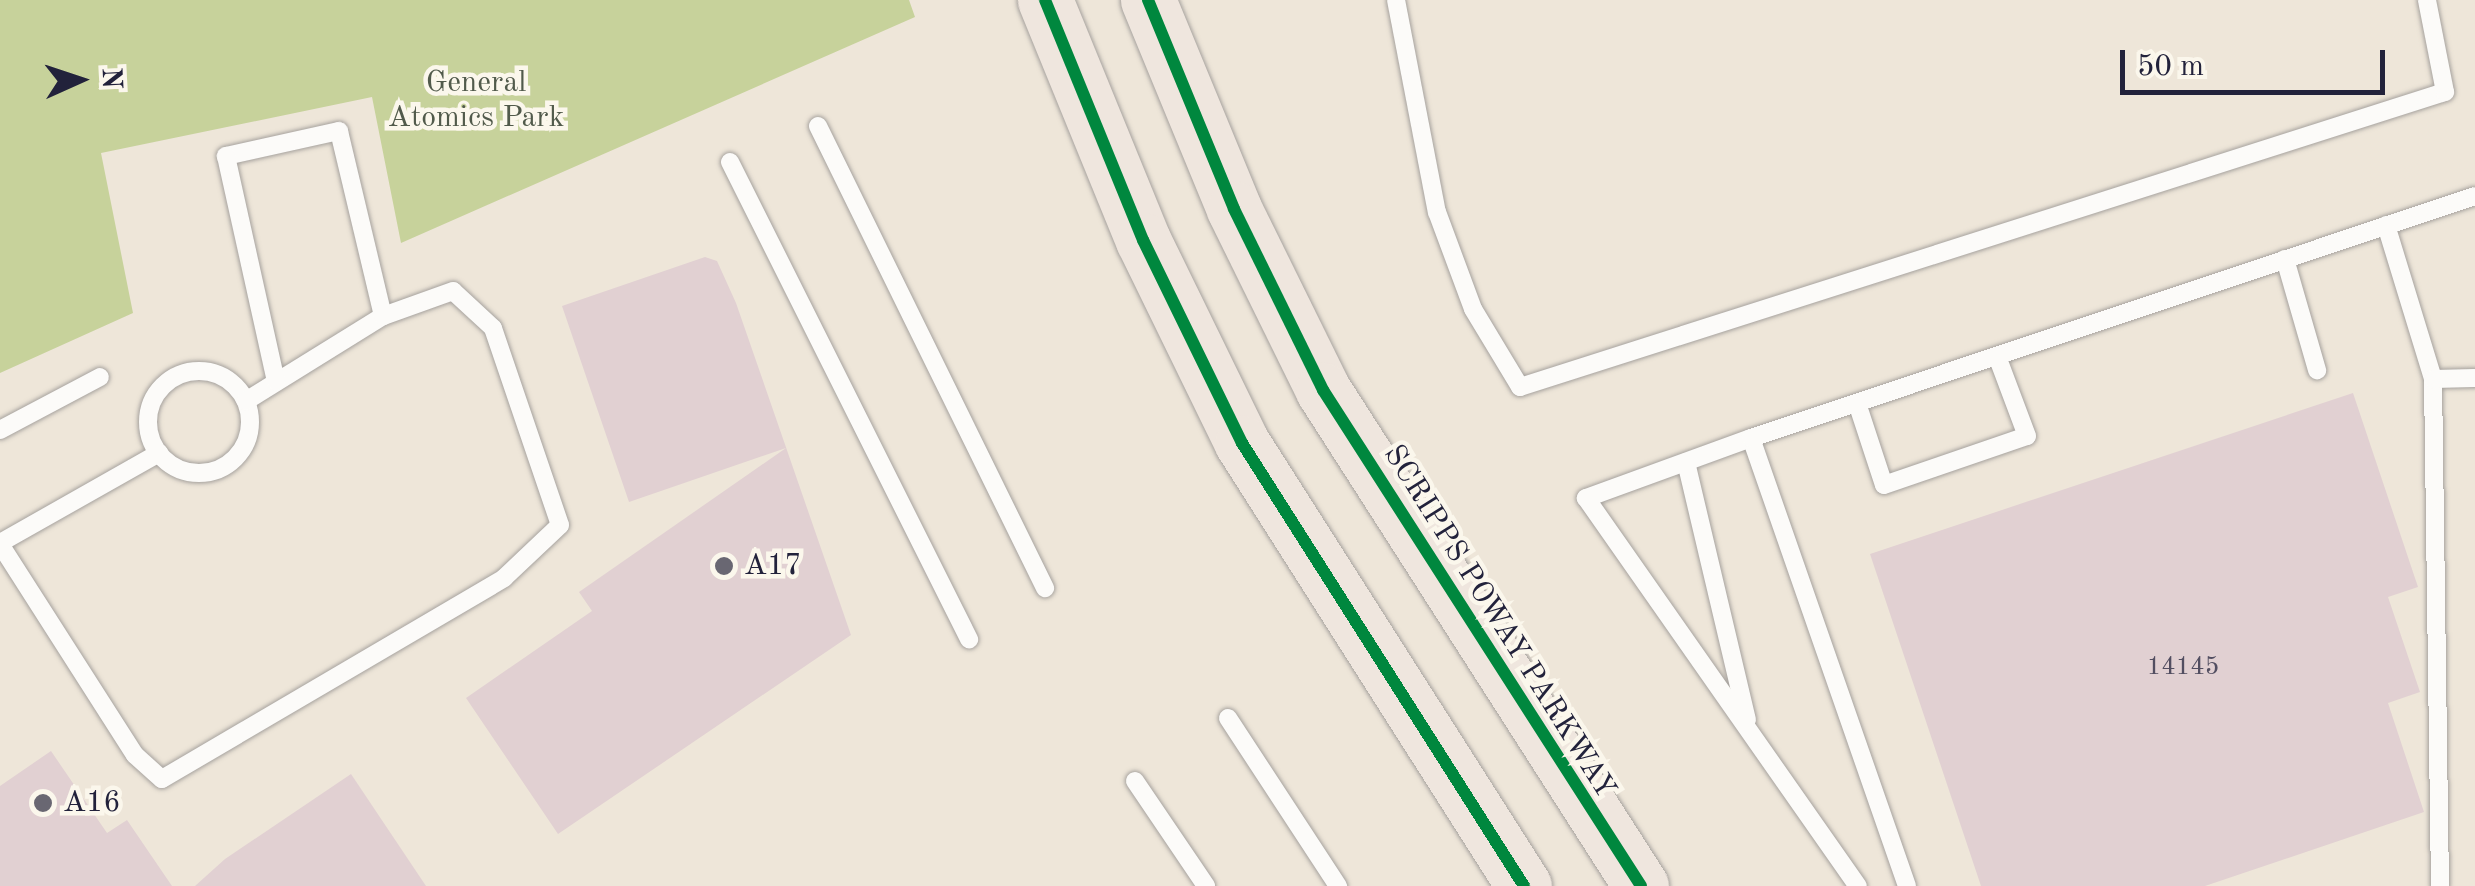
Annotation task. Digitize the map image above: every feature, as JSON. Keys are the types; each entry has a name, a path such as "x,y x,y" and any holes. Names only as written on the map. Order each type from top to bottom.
{"main road":[{"path":"1045,0 1143,240 1242,443 1524,886"},
{"name":"SCRIPPS POWAY PARKWAY","path":"1148,0 1234,209 1323,390 1641,886"}],"lane":[{"path":"1396,0 1436,212 1474,309 1520,387 2445,92 2427,0"},
{"path":"818,126 1045,588"},
{"path":"276,382 226,156 339,131 383,316"},
{"path":"730,162 969,639"},
{"path":"1858,886 1586,498 1751,438 2475,196"},
{"path":"2386,225 2433,379 2440,886"},
{"path":"2285,259 2318,370"},
{"path":"159,453 0,544 135,755 162,780 470,598 560,525 494,328 452,291 383,316 246,401"},
{"path":"1856,403 1884,485 2027,436 1997,356"},
{"path":"212,372 246,401 249,434 232,461 185,471 159,453 150,406 168,381 212,372"},
{"path":"0,430 100,377"},
{"path":"2433,379 2475,378"},
{"path":"1751,438 1907,886"},
{"path":"1686,462 1750,732"},
{"path":"1228,718 1338,886"},
{"path":"1135,781 1206,886"}],"green space":[{"name":"General Atomics Park","path":"0,0 909,0 915,17 401,243 372,97 101,153 133,313 0,373"}],"building":[{"name":"A17","path":"705,257 717,261 736,303 851,635 558,834 466,698 592,611 579,592 786,448 629,502 562,306"},
{"path":"2353,393 2418,587 2388,597 2420,692 2388,703 2424,812 2205,886 1981,886 1870,554"},
{"name":"A16","path":"51,751 107,833 127,820 172,886 0,886 0,786"},
{"path":"351,774 426,886 195,886 225,859"}],"cycle path":[{"path":"1045,0 1143,240 1242,443 1524,886"},
{"path":"1148,0 1234,209 1323,390 1641,886"}],"place":[{"name":"A17","path":"724,566"},
{"name":"A16","path":"43,803"}]}
